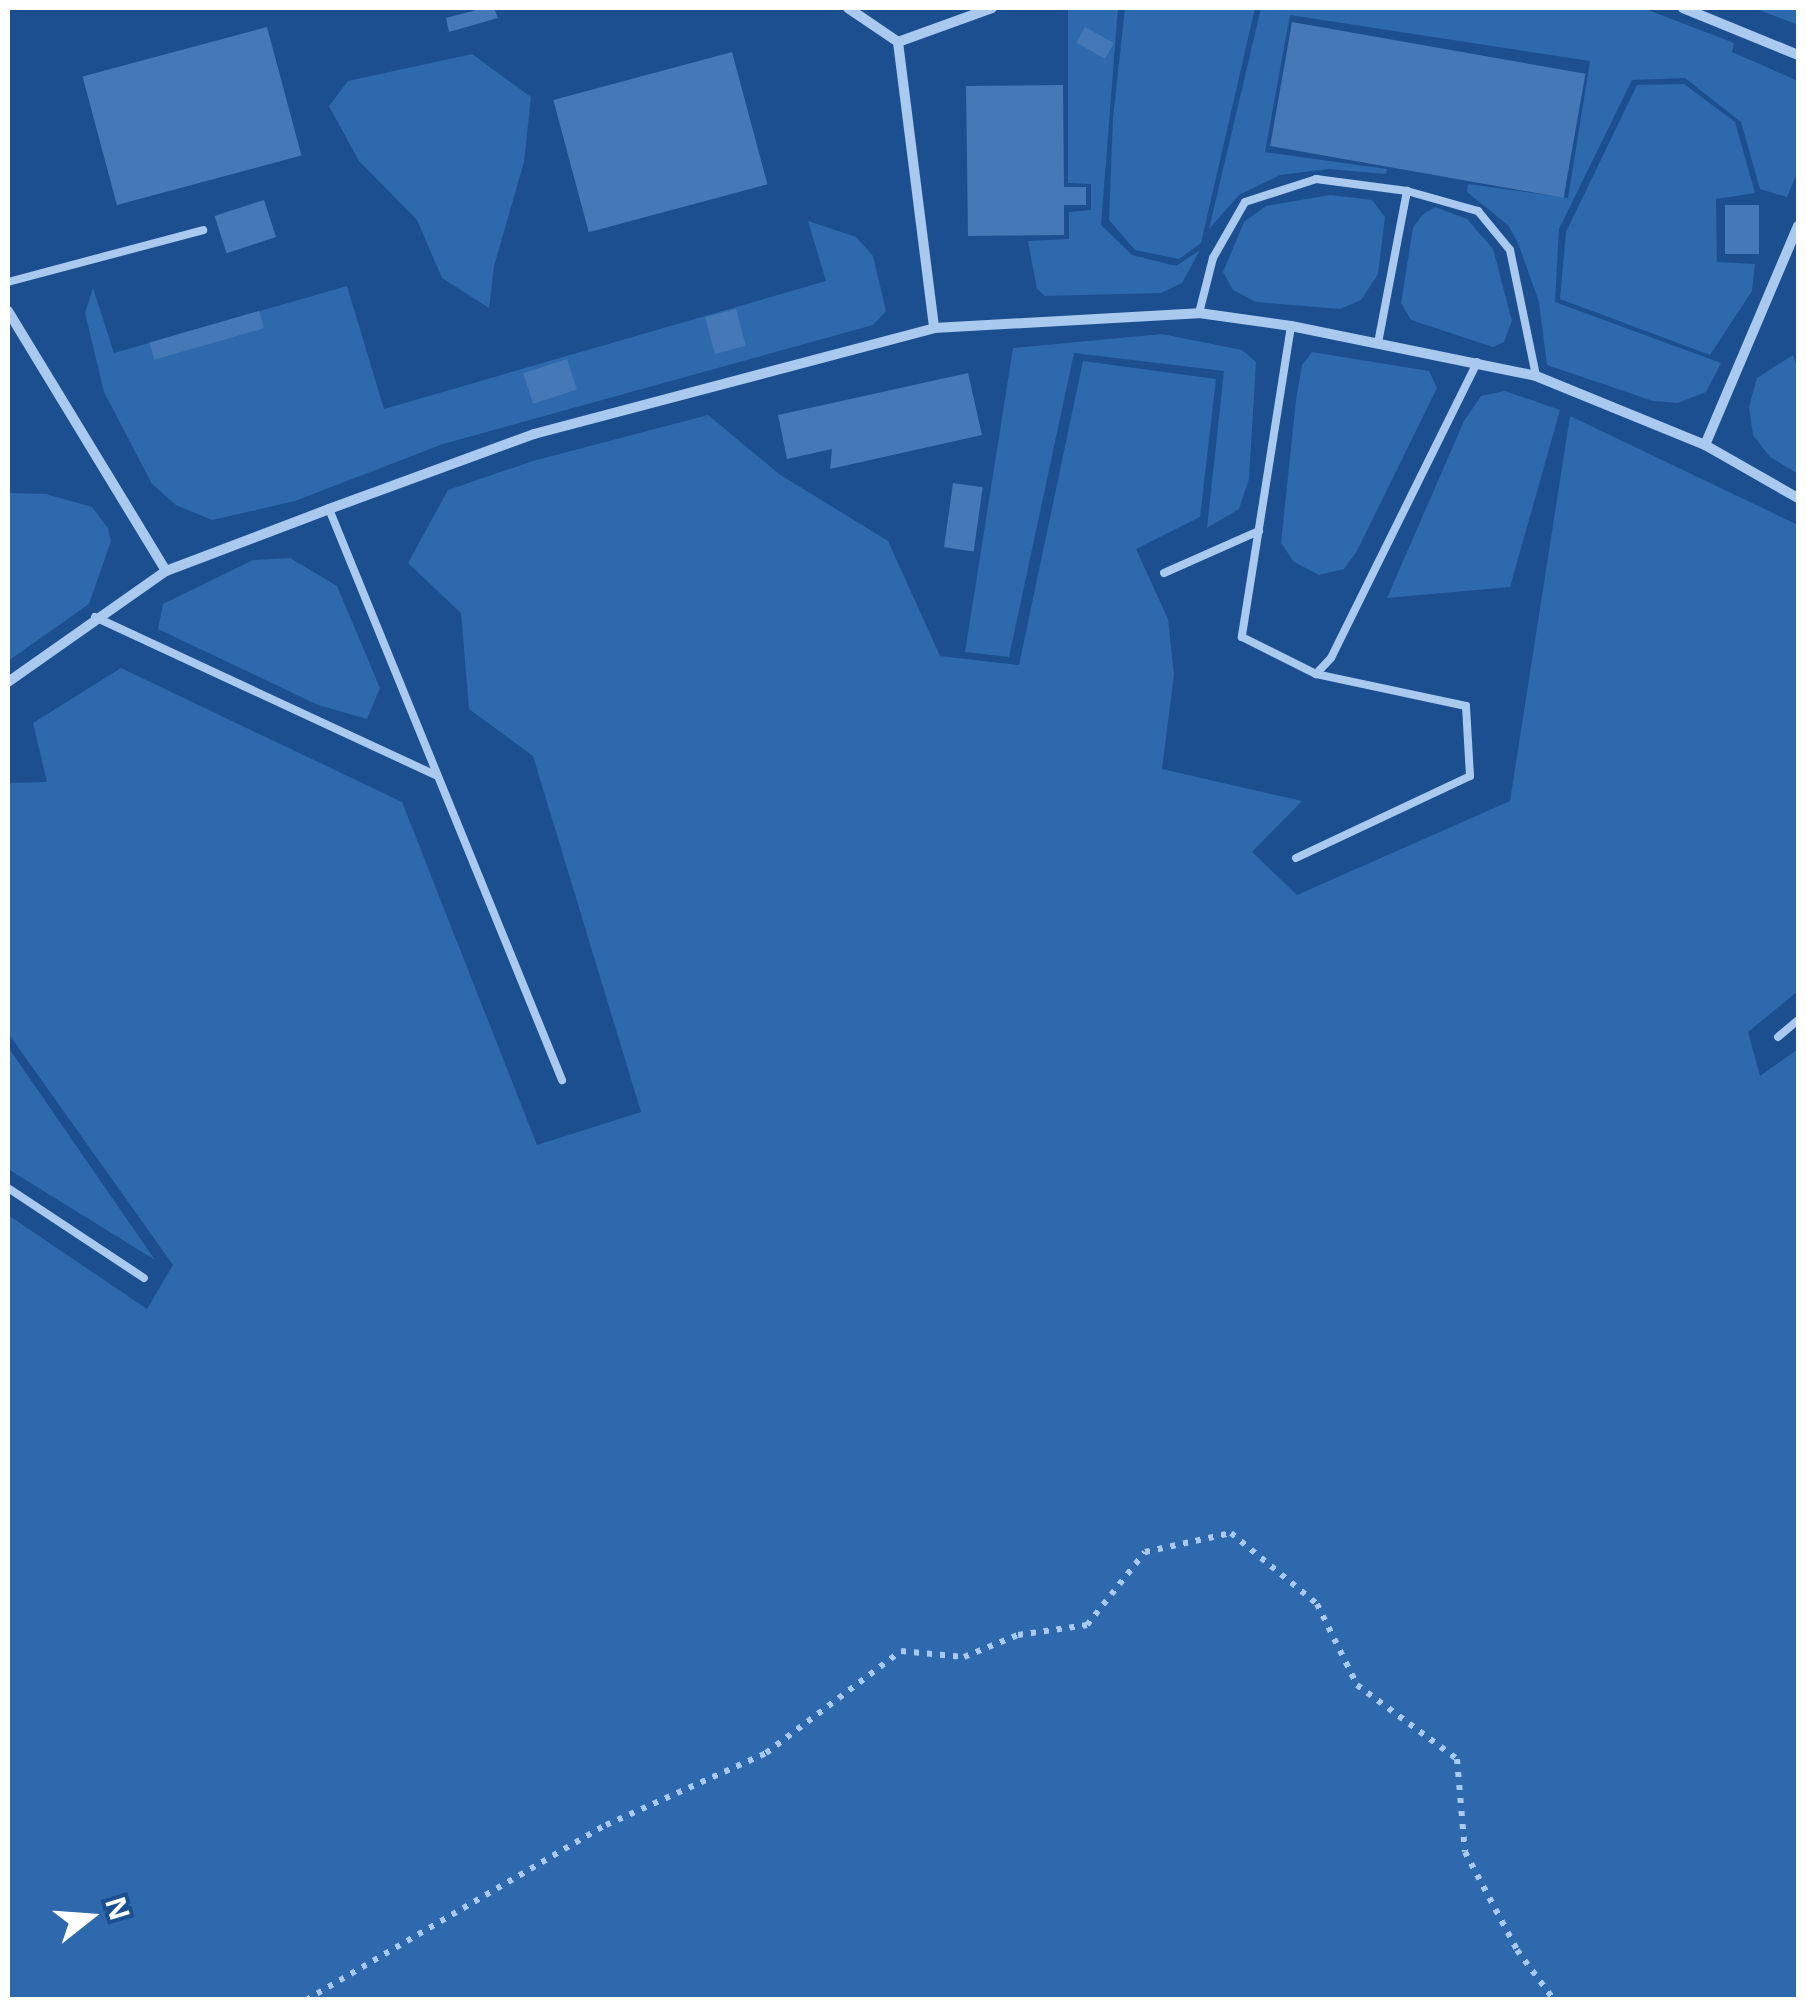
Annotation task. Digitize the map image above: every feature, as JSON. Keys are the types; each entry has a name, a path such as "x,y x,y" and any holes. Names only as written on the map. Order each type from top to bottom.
{"street":[{"path":"848,8 898,42 934,328"},
{"path":"898,42 992,8"},
{"path":"1682,8 1798,55"},
{"path":"1705,445 1798,226"},
{"path":"8,311 166,571"},
{"path":"8,682 166,571 330,508 534,434 934,328 1199,313 1291,326 1478,362 1536,376 1705,445 1798,498"}],"lane":[{"path":"1199,313 1213,258 1245,202 1316,179 1407,191 1478,211 1510,250 1536,376"},
{"path":"1378,343 1407,191"},
{"path":"8,282 202,230"},
{"path":"1291,326 1242,637 1316,674 1466,706 1470,776 1296,858"},
{"path":"1316,674 1331,658 1478,362"},
{"path":"330,508 435,775 562,1080"},
{"path":"1164,573 1259,531"},
{"path":"96,617 435,775"},
{"path":"1778,1037 1798,1020"},
{"path":"8,1188 144,1278"}],"path":[{"path":"306,2000 606,1826 766,1753 901,1651 964,1657 1018,1635 1087,1625 1146,1552 1231,1533 1317,1604 1357,1685 1457,1759 1465,1852 1517,1950 1554,2000"}],"shaded area":[{"path":"1068,8 1118,8 1101,225 1132,255 1176,266 1200,250 1182,283 1161,293 1045,296 1037,289 1028,241 1069,239 1069,212 1091,210 1091,184 1068,183"},
{"path":"1125,8 1255,8 1201,243 1179,259 1135,250 1109,220 1113,118"},
{"path":"1261,8 1643,8 1734,43 1732,52 1798,81 1798,171 1787,197 1760,189 1741,122 1685,78 1632,80 1559,229 1555,302 1721,363 1706,392 1678,403 1653,401 1547,365 1539,302 1518,243 1508,225 1467,192 1468,184 1568,198 1590,61 1290,15 1265,152 1387,169 1386,174 1328,169 1280,175 1239,195 1209,229"},
{"path":"1754,8 1798,8 1798,25"},
{"path":"472,54 531,97 524,162 494,266 489,308 442,278 417,220 359,161 329,106 348,81"},
{"path":"1684,84 1735,122 1755,193 1716,199 1717,262 1755,264 1752,291 1710,355 1560,299 1566,232 1637,85"},
{"path":"1330,195 1372,200 1385,217 1378,274 1361,300 1340,309 1256,302 1233,290 1223,272 1244,222 1266,206"},
{"path":"1435,207 1467,219 1493,249 1512,321 1504,342 1493,347 1411,320 1401,303 1413,228 1422,215"},
{"path":"808,221 856,237 873,256 886,311 873,325 443,444 295,501 212,520 176,505 152,484 104,392 85,313 93,288 114,353 347,286 384,409 826,281"},
{"path":"1162,334 1242,350 1256,362 1249,479 1239,509 1207,528 1224,371 1074,353 1009,657 965,652 1013,348"},
{"path":"1312,352 1429,371 1437,388 1357,551 1344,569 1319,575 1294,562 1281,543 1296,400 1302,365"},
{"path":"1793,355 1798,370 1798,474 1770,457 1753,435 1749,407 1757,378"},
{"path":"1083,361 1216,379 1200,517 1136,549 1168,619 1174,675 1162,769 1302,801 1252,852 1297,895 1510,801 1570,416 1798,525 1798,991 1748,1032 1760,1076 1798,1049 1798,1999 8,1999 8,1215 147,1309 173,1265 8,1033 8,783 47,782 33,723 121,668 402,802 537,1145 641,1112 533,756 469,709 461,613 408,563 448,490 533,461 708,415 779,474 888,541 940,656 1019,665"},
{"path":"1505,391 1560,410 1510,587 1387,598 1464,421 1481,396"},
{"path":"8,493 46,494 92,507 108,528 111,541 89,604 8,661"},
{"path":"290,558 337,586 380,688 367,719 318,705 158,629 163,604 253,560"},
{"path":"8,1047 155,1260 8,1169"}],"building":[{"path":"494,8 498,18 449,32 446,18"},
{"path":"1292,22 1585,74 1564,198 1270,146"},
{"path":"267,27 301,155 117,205 83,76"},
{"path":"1085,27 1114,43 1105,59 1076,43"},
{"path":"732,52 767,184 589,232 553,100"},
{"path":"1063,85 1064,187 1086,187 1086,205 1064,205 1064,235 968,236 966,86"},
{"path":"264,200 276,237 227,253 215,216"},
{"path":"1725,205 1759,205 1759,254 1725,254"},
{"path":"736,309 746,346 715,354 705,317"},
{"path":"259,311 264,328 154,360 149,342"},
{"path":"567,359 577,389 533,404 523,373"},
{"path":"968,373 982,435 830,469 832,449 787,459 778,415"},
{"path":"953,483 983,487 974,552 944,547"}]}
